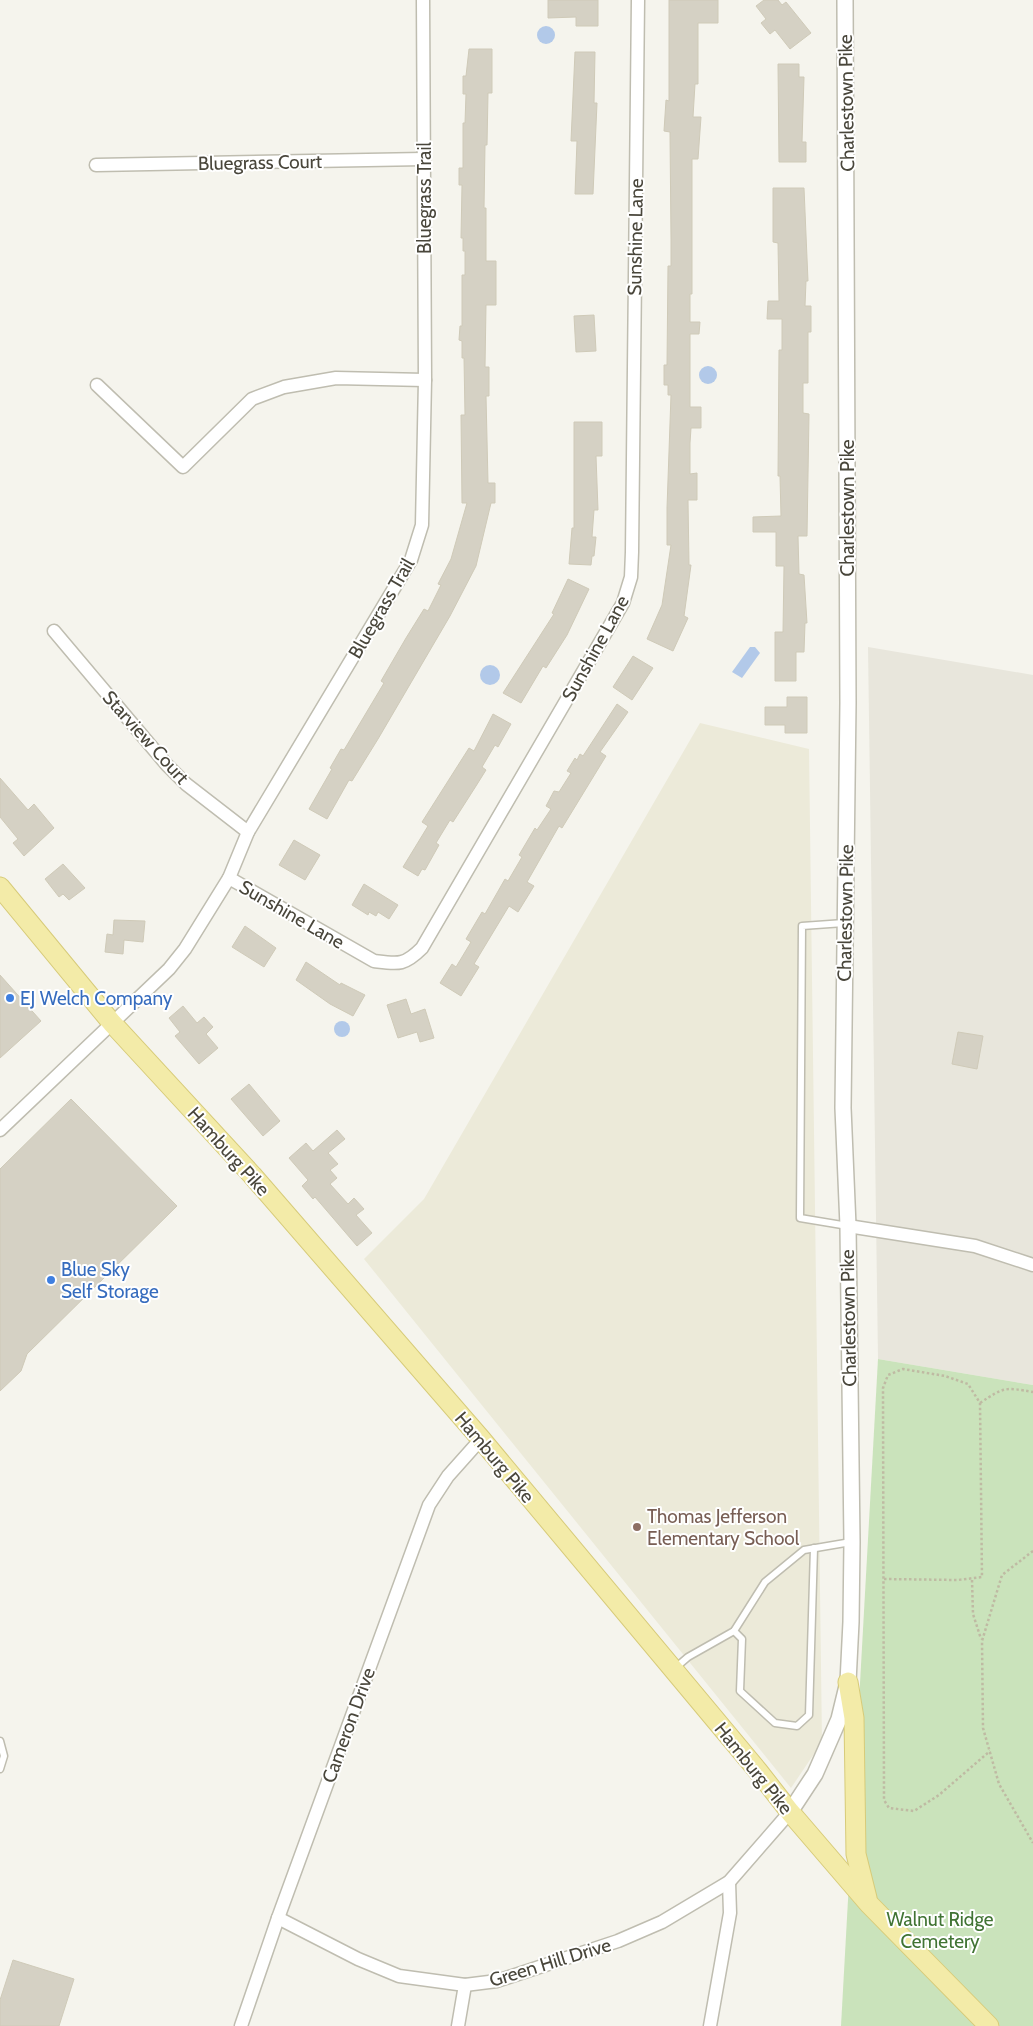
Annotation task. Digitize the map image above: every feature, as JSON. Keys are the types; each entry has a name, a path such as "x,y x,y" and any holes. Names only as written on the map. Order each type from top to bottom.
{"main road":[{"name":"Hamburg Pike","path":"0,887 112,1023 252,1175 481,1439 790,1812 869,1904 989,2026"},
{"path":"848,1682 854,1718 856,1854 869,1904"}],"street":[{"name":"Bluegrass Trail","path":"0,1130 169,969 184,949 229,878 248,832 411,560 422,525 425,380 423,0"},
{"name":"Sunshine Lane","path":"229,878 374,961 395,963 408,961 422,948 623,603 631,577 632,552 638,0"},
{"name":"Charlestown Pike","path":"790,1812 815,1774 839,1719 848,1682 852,1542 848,1226 843,1108 848,712 845,0"},
{"name":"Bluegrass Court","path":"96,165 424,160"},
{"path":"97,385 183,466 252,398 284,386 336,378 425,380"},
{"name":"Starview Court","path":"54,630 167,765 186,784 248,832"},
{"path":"848,1226 975,1246 1033,1265"},
{"name":"Cameron Drive","path":"242,2026 278,1918 429,1505 448,1476 481,1439"},
{"name":"Green Hill Drive","path":"278,1918 358,1960 399,1976 465,1985 498,1981 618,1942 662,1922 729,1882 790,1812"},
{"path":"710,2026 730,1913 729,1882"},
{"path":"458,2026 465,1985"}],"lane":[{"path":"844,923 802,926 800,1218 848,1226"},
{"path":"674,1670 688,1657 734,1631 765,1582 804,1550 852,1542"},
{"path":"734,1631 742,1640 740,1691 775,1723 797,1726 810,1714 814,1548"},
{"path":"0,1741 4,1756 0,1770"}],"path":[{"path":"884,1578 972,1580 982,1577 980,1403 968,1384 945,1376 903,1369 888,1375 883,1388 884,1800 889,1808 914,1811 939,1795 990,1751"},
{"path":"980,1403 998,1390 1011,1388 1033,1392"},
{"path":"982,1641 1002,1575 1033,1551"},
{"path":"972,1580 973,1614 982,1641 984,1728 999,1784 1033,1843"}],"shaded area":[{"path":"868,647 1033,675 1033,1385 878,1359"},
{"path":"700,723 809,749 822,1742 791,1788 364,1259 424,1199"}],"green space":[{"name":"Walnut Ridge Cemetery","path":"878,1359 1033,1385 1033,2026 841,2026"}],"water":[{"path":"546,26 552,29 555,35 552,41 546,44 540,41 537,35 540,29"},
{"path":"708,366 714,369 717,375 714,381 708,384 702,381 699,375 702,369"},
{"path":"750,647 755,647 760,653 742,678 732,672"},
{"path":"490,665 497,668 500,675 497,682 490,685 483,682 480,675 483,668"},
{"path":"339,1021 345,1021 350,1026 348,1035 339,1037 334,1032 334,1026"}],"building":[{"path":"548,0 598,0 598,26 576,26 576,17 548,18"},
{"path":"669,0 718,0 718,23 698,23 698,84 695,84 693,117 701,117 698,159 692,159 692,294 690,294 690,322 700,322 699,334 690,334 690,407 701,407 701,428 691,428 690,474 697,473 697,500 688,500 689,565 691,565 684,616 688,618 673,651 647,639 662,605 671,545 667,545 667,508 671,395 668,395 668,385 664,385 664,365 667,365 668,266 671,266 670,132 664,131 666,100 669,101"},
{"path":"764,0 778,0 782,5 786,2 811,33 790,49 775,30 770,34 761,23 766,19 756,6"},
{"path":"469,49 492,49 492,93 488,93 484,208 486,208 486,261 496,261 496,305 486,305 485,367 489,367 489,396 486,396 488,483 495,483 495,503 491,503 476,566 450,616 378,739 352,781 349,780 327,819 309,809 341,749 344,750 384,683 381,681 406,638 424,609 428,611 441,585 438,584 451,559 467,503 462,503 461,415 465,415 464,358 462,358 462,341 459,340 460,326 462,326 462,275 465,275 465,251 463,251 463,238 461,238 462,185 459,185 459,168 463,168 463,123 465,123 466,94 463,94 463,76 466,76"},
{"path":"575,52 595,52 594,103 597,103 593,194 575,194 577,141 571,141"},
{"path":"778,64 799,64 799,77 804,77 802,142 806,142 806,162 779,162"},
{"path":"773,188 804,188 808,281 806,281 805,306 811,306 811,332 808,332 808,383 803,383 803,413 809,414 807,536 798,536 799,574 804,575 807,623 805,623 804,652 796,652 796,681 775,681 775,632 783,632 784,566 776,566 776,532 753,532 753,517 781,516 780,476 778,476 779,350 782,350 782,319 767,319 768,301 779,301 778,243 773,242"},
{"path":"594,315 596,351 576,352 574,316"},
{"path":"574,422 602,422 602,456 596,456 598,510 594,510 592,537 596,537 591,565 569,564 572,528 574,528"},
{"path":"568,579 589,589 567,635 546,668 543,666 521,703 503,693 554,614 552,613"},
{"path":"633,656 653,668 632,700 613,687"},
{"path":"787,697 807,697 807,733 785,733 785,725 765,725 765,707 787,707"},
{"path":"617,704 628,712 600,752 606,756 562,828 559,826 527,882 534,886 518,912 509,906 474,964 479,967 461,996 440,983 452,964 456,967 471,942 466,939 482,912 485,914 505,879 508,881 522,857 519,855 535,828 537,830 551,809 546,806 554,791 559,792 571,773 567,771 575,758 577,760 580,754 583,756"},
{"path":"493,714 511,724 498,747 495,745 482,767 486,770 476,786 453,822 450,820 436,843 439,845 425,870 422,869 418,876 403,867 428,826 422,822 469,748 474,751"},
{"path":"0,778 28,810 34,804 54,828 24,856 13,843 18,839 0,817"},
{"path":"294,840 320,855 305,880 279,865"},
{"path":"63,864 85,888 69,900 63,894 59,897 45,879"},
{"path":"364,884 398,905 389,919 378,912 376,916 369,912 368,915 352,905"},
{"path":"114,920 145,921 143,942 124,940 123,954 105,952 107,934 113,935"},
{"path":"245,926 276,948 264,967 232,947"},
{"path":"306,962 340,985 341,983 365,995 353,1016 330,1004 296,980"},
{"name":"EJ Welch Company","path":"0,975 41,1021 0,1058"},
{"path":"406,999 411,1014 425,1009 434,1038 420,1042 417,1032 398,1038 387,1005"},
{"path":"183,1006 197,1023 204,1017 213,1027 206,1034 218,1048 199,1064 175,1036 180,1032 169,1018"},
{"path":"958,1032 983,1036 977,1069 952,1064"},
{"path":"249,1084 280,1121 263,1136 231,1099"},
{"name":"Blue Sky Self Storage","path":"71,1099 177,1206 27,1354 21,1371 0,1391 0,1169"},
{"path":"337,1130 345,1139 328,1153 338,1164 330,1170 337,1178 330,1184 348,1204 354,1198 364,1209 356,1215 372,1233 357,1246 315,1197 313,1199 302,1186 308,1180 289,1158 306,1143 313,1151"},
{"path":"13,1960 74,1979 59,2026 0,2026 0,2000"}],"place":[{"name":"EJ Welch Company","path":"10,998"},
{"name":"Blue Sky Self Storage","path":"51,1280"},
{"name":"Thomas Jefferson Elementary School","path":"637,1527"}]}
